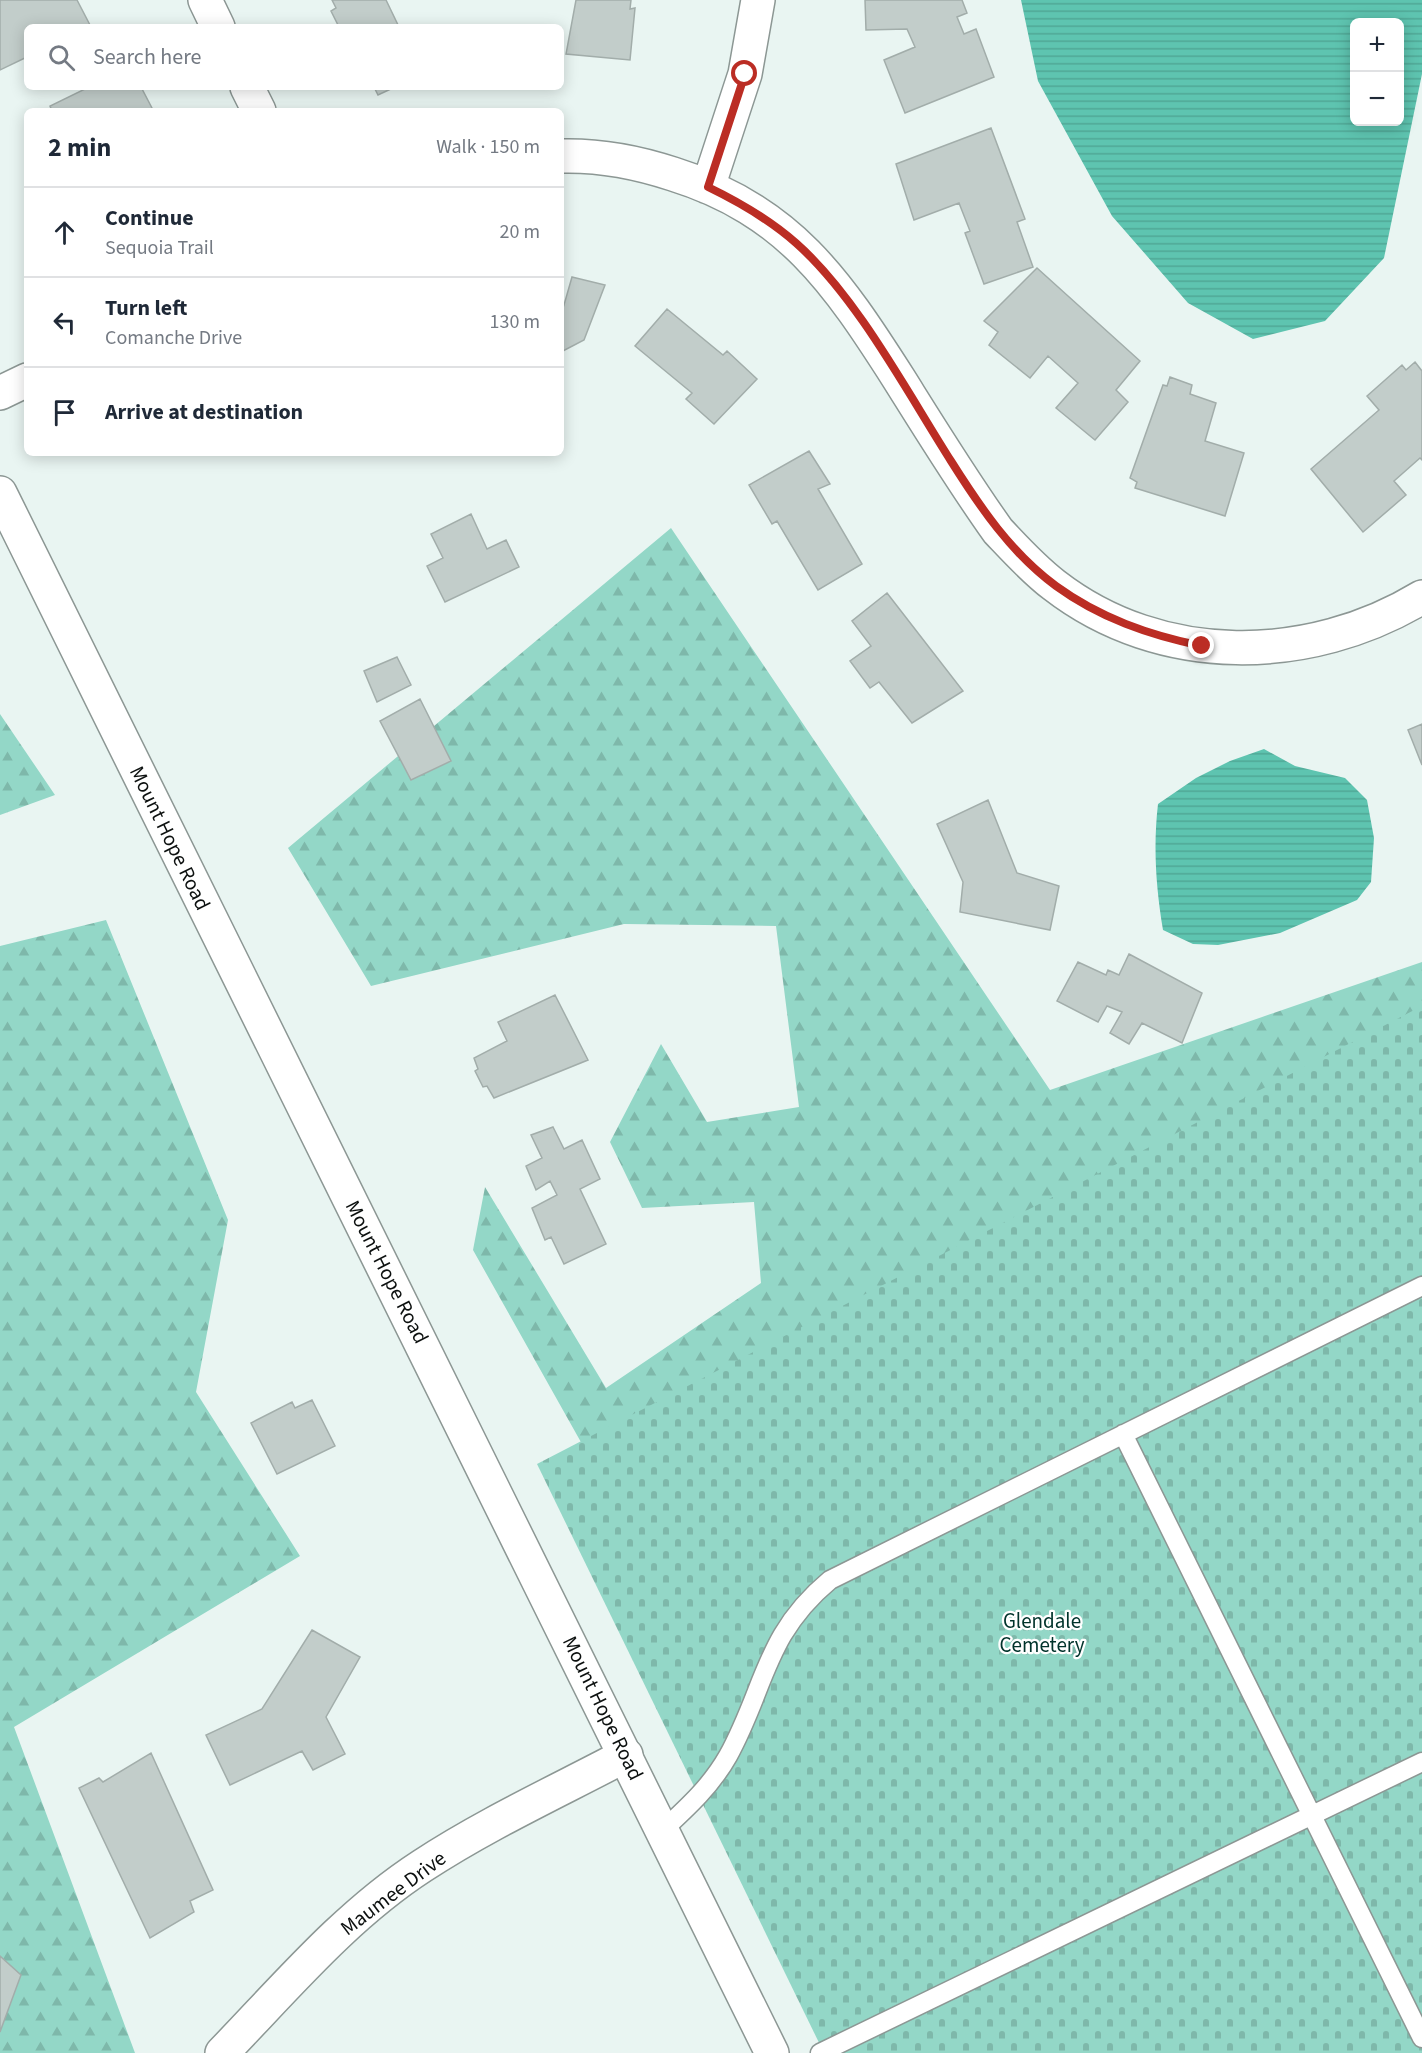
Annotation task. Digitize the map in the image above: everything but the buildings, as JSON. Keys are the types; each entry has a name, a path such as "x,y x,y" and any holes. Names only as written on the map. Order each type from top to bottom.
{"street":[{"path":"206,0 218,24"},
{"path":"708,187 745,74 758,0"},
{"path":"249,90 258,108"},
{"path":"564,156 611,159 653,167 708,187 769,222 821,267 850,303 998,531 1025,560 1055,586 1089,607 1124,624 1161,637 1202,646 1243,649 1284,647 1324,640 1364,627 1422,597"},
{"path":"0,393 24,381"},
{"name":"Mount Hope Road","path":"0,493 772,2053"},
{"name":"Maumee Drive","path":"222,2053 342,1929 421,1867 530,1804 626,1755"}],"lane":[{"path":"663,1831 708,1789 729,1754 776,1644 788,1622 810,1596 830,1580 1422,1286"},
{"path":"1123,1434 1314,1815 1422,2038"},
{"path":"820,2053 1422,1762"}],"green space":[{"path":"671,528 1050,1090 1422,962 1422,1167 659,1581 473,1250 485,1187 606,1388 761,1283 754,1202 642,1208 610,1142 661,1044 707,1122 799,1107 776,926 624,924 371,986 288,848"},
{"path":"0,714 55,795 0,815"},
{"path":"106,920 228,1220 196,1392 300,1556 14,1727 135,2053 0,2053 0,946"},
{"name":"Glendale Cemetery","path":"1422,1006 1422,2053 824,2053 537,1464"}],"shaded area":[{"path":"1021,0 1422,0 1422,74 1384,258 1325,321 1253,339 1188,303 1112,216 1038,81"},
{"path":"1264,749 1295,766 1345,778 1367,800 1374,838 1371,882 1357,900 1280,933 1218,945 1193,944 1163,930 1156,867 1158,804 1196,778 1230,761"}],"route":[{"path":"745,74 708,187 733,199 769,222 821,267 863,323 975,499 998,531 1025,560 1055,586 1089,607 1124,624 1161,637 1202,646"}]}
